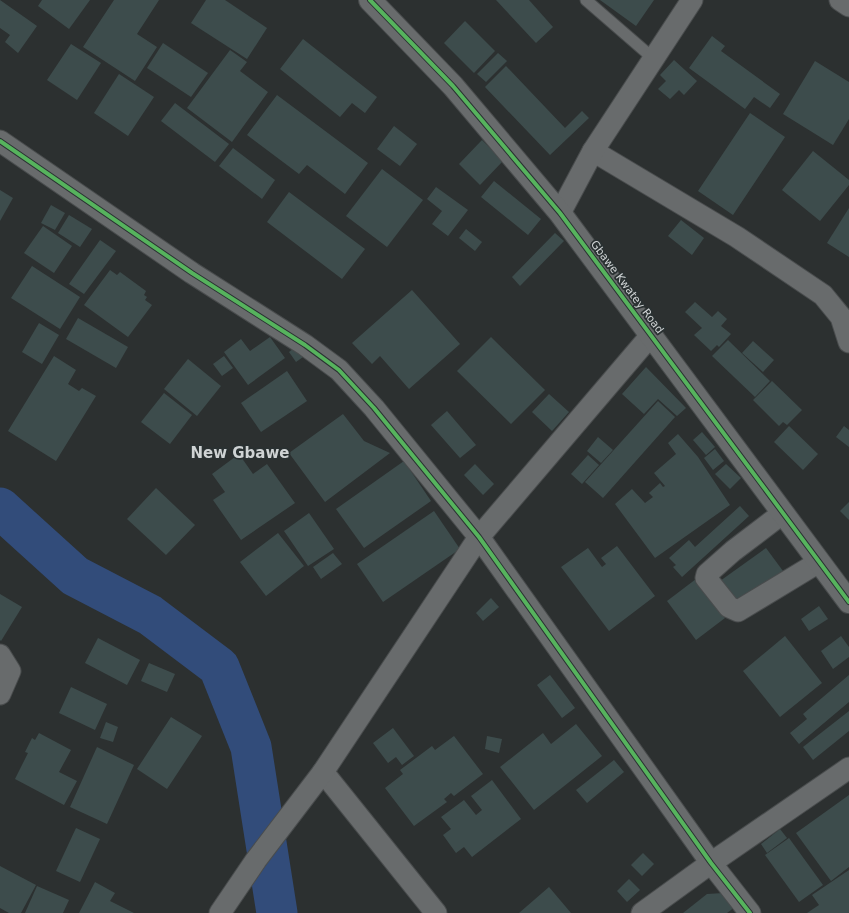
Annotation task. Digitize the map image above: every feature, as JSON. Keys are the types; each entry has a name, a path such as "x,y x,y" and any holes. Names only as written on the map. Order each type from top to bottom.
{"street":[{"name":"Gbawe Kwatey Road","path":"370,0 453,86 560,213 652,334 849,602"},
{"path":"560,213 593,151 692,0"},
{"path":"840,0 849,6"},
{"path":"0,141 192,273 305,345 339,370 374,408 478,537 711,863 750,913"},
{"path":"593,151 737,237 824,295 841,318 849,342"},
{"path":"220,913 256,860 279,832 323,772 478,537 652,334"},
{"path":"783,513 733,551 707,574 706,578 729,607 738,612 819,562"},
{"path":"0,655 10,671 0,694"},
{"path":"642,913 711,863 849,768"},
{"path":"323,772 436,913"}],"lane":[{"path":"586,0 654,58"}],"building":[{"path":"0,0 37,26 18,53 5,42 10,35 0,28"},
{"path":"42,0 90,0 69,29 38,6"},
{"path":"114,0 159,0 137,34 157,47 135,81 83,47"},
{"path":"206,0 225,0 267,28 247,59 191,23"},
{"path":"496,0 529,0 553,27 536,43"},
{"path":"600,0 654,0 636,26"},
{"path":"465,21 495,51 474,73 444,43"},
{"path":"712,36 725,46 721,51 780,94 770,108 754,97 745,109 689,68"},
{"path":"303,39 377,97 365,113 352,103 340,117 280,69"},
{"path":"163,43 208,73 191,97 147,68"},
{"path":"71,44 101,63 77,100 47,80"},
{"path":"230,50 247,62 240,71 268,92 232,142 187,108"},
{"path":"498,53 507,61 486,82 477,74"},
{"path":"674,60 697,81 684,95 679,90 670,99 658,89 666,81 660,75"},
{"path":"815,61 849,82 849,119 833,145 783,114"},
{"path":"506,66 565,128 582,111 589,118 550,155 485,87"},
{"path":"119,74 154,97 128,136 94,113"},
{"path":"277,95 368,163 345,194 307,165 299,174 247,135"},
{"path":"175,103 229,144 215,162 161,121"},
{"path":"750,113 785,137 733,215 698,191"},
{"path":"394,126 417,144 400,166 377,149"},
{"path":"482,140 503,161 480,185 459,164"},
{"path":"233,148 275,180 262,199 219,166"},
{"path":"813,151 849,180 849,185 820,221 782,190"},
{"path":"382,169 423,200 387,247 346,216"},
{"path":"494,181 541,219 528,235 481,197"},
{"path":"436,187 468,210 448,236 432,224 442,211 427,199"},
{"path":"0,190 13,198 0,221"},
{"path":"289,192 365,249 342,279 267,222"},
{"path":"51,205 65,213 55,230 41,223"},
{"path":"849,208 849,257 827,243"},
{"path":"69,215 92,229 80,247 58,233"},
{"path":"681,220 704,238 692,255 668,236"},
{"path":"43,226 72,246 54,273 24,253"},
{"path":"466,229 482,242 475,251 459,238"},
{"path":"555,233 564,241 520,286 512,277"},
{"path":"100,240 116,251 84,294 69,284"},
{"path":"32,266 80,297 60,329 11,298"},
{"path":"110,270 117,275 120,272 146,291 144,295 147,297 145,300 152,305 128,337 84,305"},
{"path":"412,290 460,344 409,389 380,356 372,364 352,343"},
{"path":"695,302 712,317 718,311 727,319 721,326 731,334 719,347 717,345 711,351 694,335 702,328 685,312"},
{"path":"78,318 128,347 116,368 66,339"},
{"path":"39,323 59,335 42,364 22,352"},
{"path":"270,337 285,358 248,385 224,352 241,339 250,351"},
{"path":"491,337 545,390 511,424 457,371"},
{"path":"728,340 770,381 755,397 712,356"},
{"path":"753,341 774,360 763,372 742,353"},
{"path":"295,347 303,357 296,362 289,352"},
{"path":"54,356 76,370 68,384 79,391 82,388 96,396 56,461 8,431"},
{"path":"224,356 233,368 222,376 213,364"},
{"path":"188,359 221,386 197,416 164,389"},
{"path":"646,367 686,408 677,416 658,399 644,414 622,394"},
{"path":"287,371 307,401 261,432 241,403"},
{"path":"772,381 802,410 787,425 783,422 779,426 753,400"},
{"path":"164,393 192,415 170,444 141,422"},
{"path":"549,394 569,412 552,431 532,412"},
{"path":"658,401 675,417 603,498 585,482"},
{"path":"447,411 476,445 460,458 431,425"},
{"path":"343,414 364,441 390,453 325,502 289,453"},
{"path":"789,426 818,454 803,470 774,442"},
{"path":"844,426 849,430 849,447 836,437"},
{"path":"702,432 715,447 706,455 693,440"},
{"path":"678,434 698,457 730,505 655,558 615,504 632,489 645,503 653,497 649,493 660,483 663,487 665,486 654,473 676,454 668,443"},
{"path":"598,437 613,450 601,463 587,451"},
{"path":"715,449 724,461 713,470 704,458"},
{"path":"239,454 253,474 267,464 295,503 241,540 213,500 225,492 212,474"},
{"path":"588,455 599,465 582,484 571,474"},
{"path":"404,461 431,501 364,548 336,509"},
{"path":"475,464 494,484 483,495 464,475"},
{"path":"726,464 741,478 730,489 715,474"},
{"path":"156,488 195,525 166,555 127,519"},
{"path":"849,502 849,520 840,511"},
{"path":"740,506 749,516 682,577 673,567 676,565 669,558 689,540 695,547"},
{"path":"434,511 460,549 383,602 357,564"},
{"path":"309,513 334,549 308,566 284,531"},
{"path":"278,533 304,566 266,596 240,562"},
{"path":"617,546 655,596 609,631 561,567 588,548 602,567 606,564 601,558"},
{"path":"766,548 783,571 737,604 720,581"},
{"path":"333,553 342,564 321,579 313,567"},
{"path":"696,579 725,618 696,640 667,601"},
{"path":"0,594 22,607 1,641 0,640"},
{"path":"491,598 499,607 483,621 476,613"},
{"path":"819,606 828,619 809,631 801,619"},
{"path":"785,636 822,683 780,717 743,671"},
{"path":"841,636 849,647 849,657 833,669 821,651"},
{"path":"98,638 140,660 127,685 85,663"},
{"path":"149,663 175,674 167,692 141,681"},
{"path":"550,675 575,708 562,718 537,685"},
{"path":"849,675 849,702 799,744 790,733 807,719 803,714"},
{"path":"71,687 107,704 95,730 59,713"},
{"path":"849,711 849,731 813,760 803,747"},
{"path":"171,717 202,736 167,789 137,769"},
{"path":"106,722 118,727 113,742 100,738"},
{"path":"576,724 602,756 534,810 500,767 543,733 551,744"},
{"path":"393,728 414,756 402,765 396,757 388,763 373,743"},
{"path":"39,733 71,750 59,772 77,781 64,805 15,779 28,753 25,752 32,738 35,740"},
{"path":"454,736 483,774 454,796 451,793 444,799 447,802 414,826 385,788 403,774 400,770 432,746 435,750"},
{"path":"487,736 502,739 499,753 485,749"},
{"path":"97,747 134,765 107,824 70,807"},
{"path":"614,760 624,772 587,803 576,790"},
{"path":"492,780 521,819 472,857 464,847 456,853 443,835 451,829 441,817 464,800 476,815 482,810 471,796"},
{"path":"849,795 849,867 831,881 796,833"},
{"path":"76,828 100,839 80,882 56,871"},
{"path":"780,829 787,838 767,853 761,844"},
{"path":"789,838 823,885 799,902 765,855"},
{"path":"643,853 654,864 642,876 631,865"},
{"path":"0,866 36,885 21,913 9,913 0,908"},
{"path":"849,870 849,913 807,913 819,905 812,895"},
{"path":"629,879 640,890 627,902 617,891"},
{"path":"95,882 115,893 110,901 134,913 79,913"},
{"path":"37,886 69,900 63,913 25,913"},
{"path":"549,887 571,913 519,913"},
{"path":"723,893 735,907 727,913 683,913 707,894"}],"waterway":[{"path":"0,508 75,576 150,615 219,667 251,747 277,913"}],"cycle path":[{"path":"370,0 453,86 560,213 849,602"},
{"path":"0,141 192,273 305,345 339,370 374,408 479,537 711,863 750,913"}],"district":[{"name":"New Gbawe","path":"240,453"}]}
